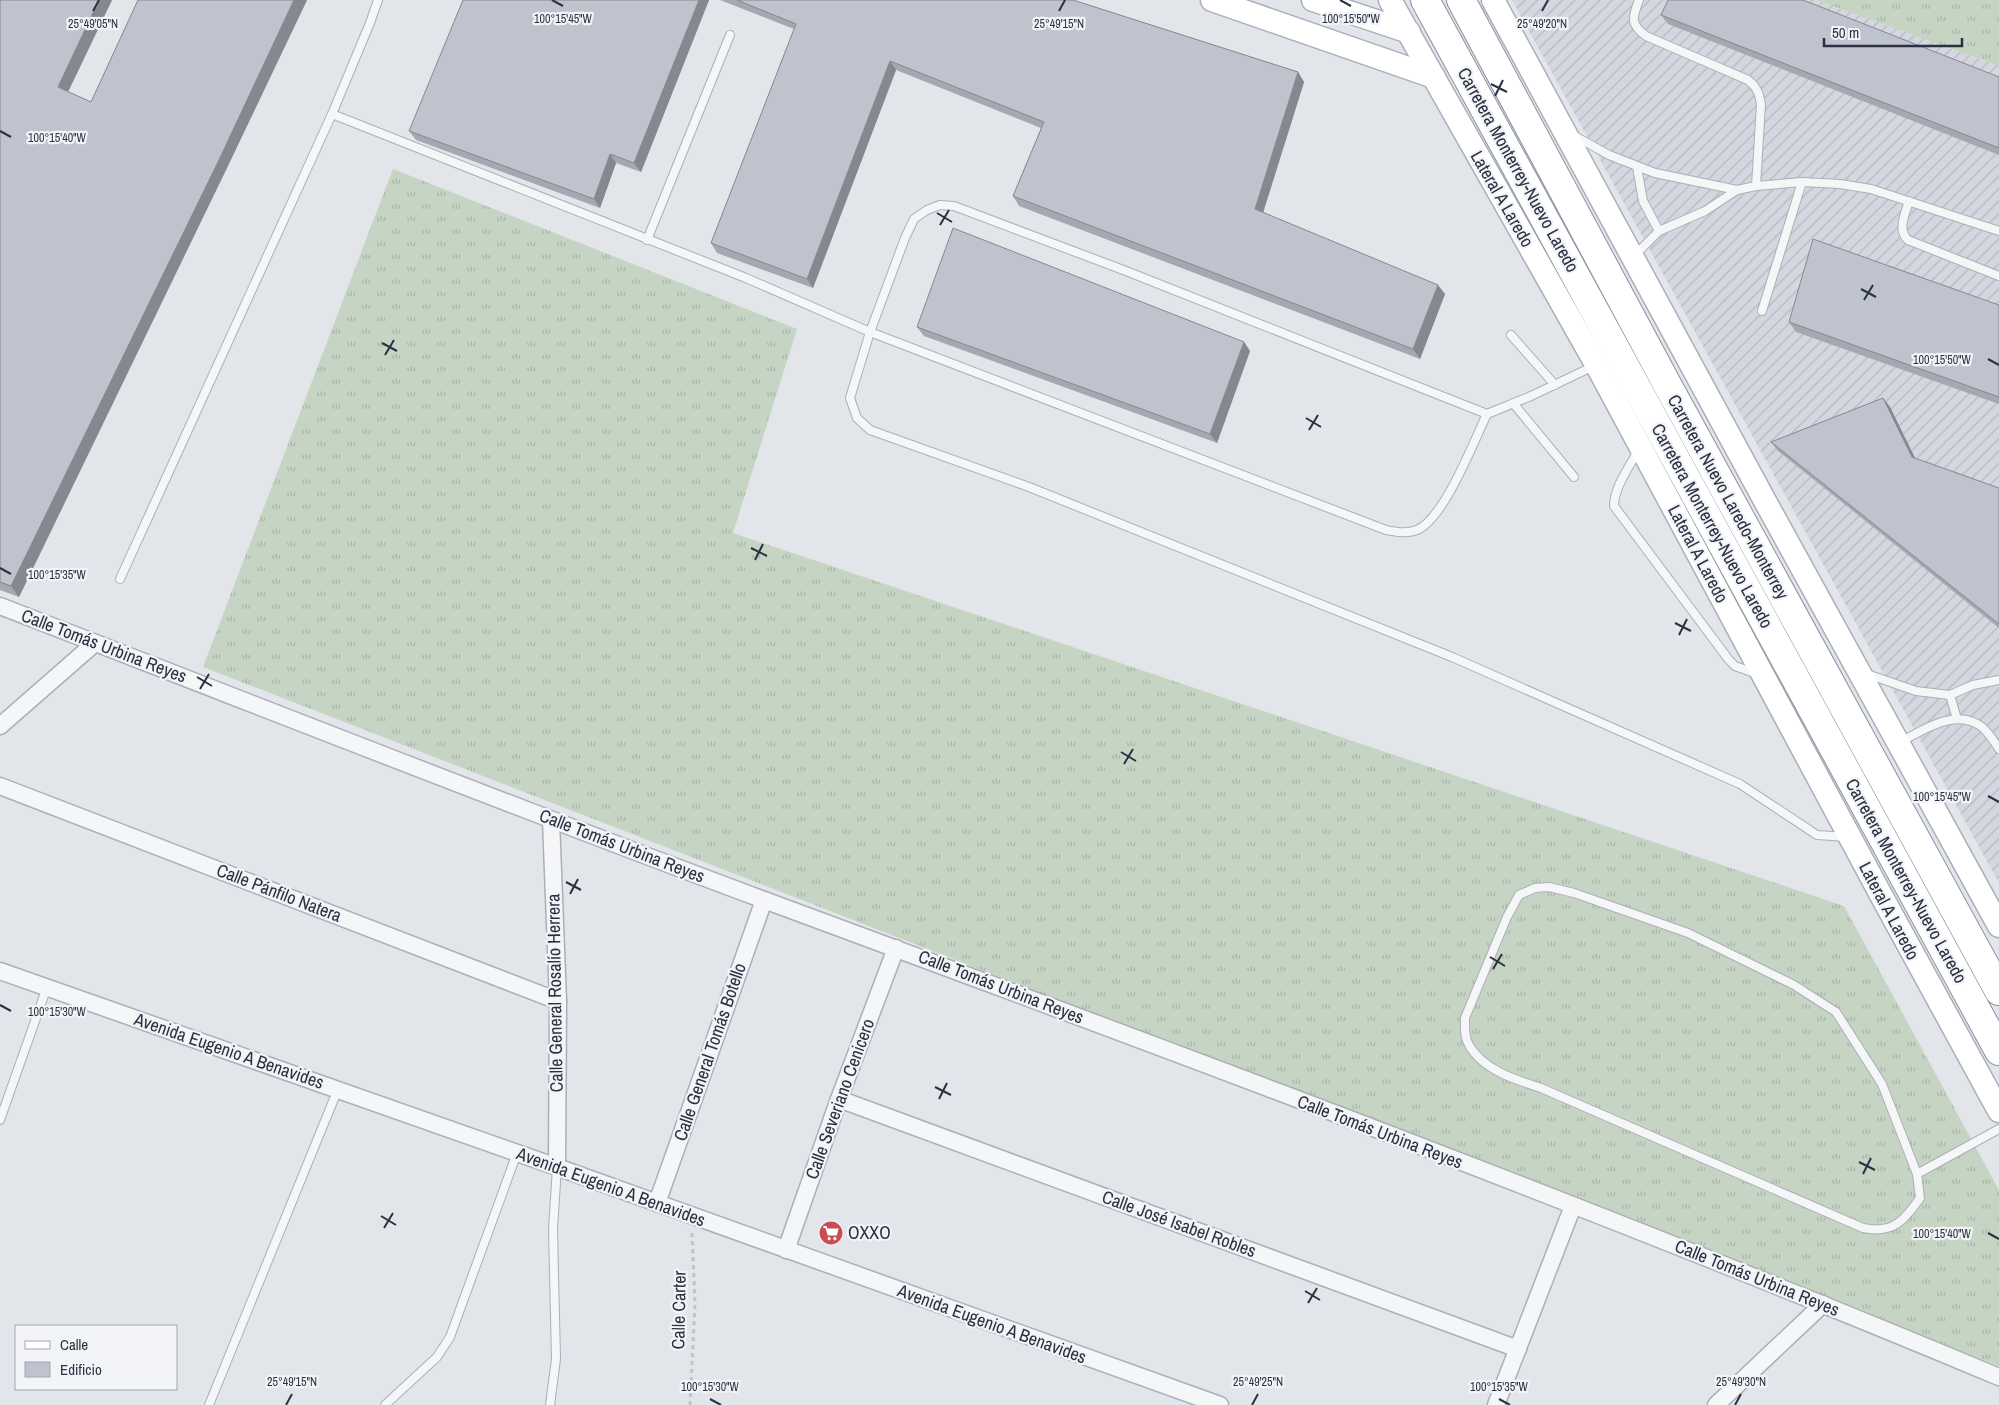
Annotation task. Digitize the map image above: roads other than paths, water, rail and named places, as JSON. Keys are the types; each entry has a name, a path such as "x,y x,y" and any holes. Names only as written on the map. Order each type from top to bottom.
{"highway":[{"name":"Carretera Monterrey-Nuevo Laredo","path":"1425,0 1607,359 1651,440 1999,1051"},
{"name":"Carretera Nuevo Laredo-Monterrey","path":"1460,0 1668,386 1999,991"}],"street":[{"path":"1212,0 1434,77"},
{"path":"1313,0 1408,32"},
{"name":"Lateral A Laredo","path":"1390,0 1434,77 1607,359"},
{"path":"1492,0 1564,130 1632,259 1860,671 1897,744 1999,926"},
{"name":"Lateral A Laredo","path":"1651,440 1763,676 1999,1111"},
{"name":"Calle Tomás Urbina Reyes","path":"0,606 551,820 896,948 1573,1206 1823,1304 1999,1377"},
{"path":"0,726 95,643"},
{"name":"Calle Pánfilo Natera","path":"0,786 558,1001"},
{"name":"Calle General Rosalío Herrera","path":"551,820 558,1001 557,1167"},
{"name":"Calle General Tomás Botello","path":"657,1204 764,900"},
{"name":"Calle Severiano Cenicero","path":"786,1250 839,1099 896,948"},
{"name":"Avenida Eugenio A Benavides","path":"0,971 338,1089 1220,1405"},
{"name":"Calle José Isabel Robles","path":"839,1099 1518,1349"},
{"path":"1496,1405 1573,1206"},
{"path":"1716,1405 1823,1304"}],"lane":[{"path":"120,579 332,114 378,0"},
{"path":"1639,0 1634,14 1634,23 1646,36 1748,80 1756,86 1761,104 1756,186"},
{"path":"647,240 730,35"},
{"path":"332,114 746,278 870,332 1386,530 1404,533 1419,529 1432,518 1448,496 1487,414"},
{"path":"1564,130 1637,168 1676,178 1736,190 1756,186 1802,182 1840,184 1871,189 1999,231"},
{"path":"1637,168 1643,201 1658,231"},
{"path":"1762,311 1802,182"},
{"path":"1632,259 1658,231 1705,211 1736,190"},
{"path":"1909,201 1902,228 1903,236 1908,240 1999,276"},
{"path":"1607,359 1513,404 1487,414 1144,278 954,206 940,205 927,210 914,219 905,238 870,332 850,398 857,418 870,430 1029,488 1452,657 1740,784 1817,835 1850,838"},
{"path":"1511,335 1554,385"},
{"path":"1513,404 1574,478"},
{"path":"1651,440 1621,482 1614,499 1614,506 1729,660 1735,666 1763,676"},
{"path":"1860,671 1906,688 1934,694 1950,695 1974,685 1999,680"},
{"path":"1950,695 1957,719"},
{"path":"1897,744 1929,727 1957,719 1966,720 1982,727 1999,749"},
{"path":"1549,887 1574,893 1688,933 1794,985 1836,1012 1882,1084 1917,1174 1920,1198 1910,1212 1897,1224 1878,1231 1863,1228 1541,1088 1508,1077 1484,1062 1469,1045 1465,1032 1465,1018 1507,917 1519,895 1535,888 1549,887"},
{"path":"0,1120 47,987"},
{"path":"209,1405 338,1089"},
{"path":"1917,1174 1999,1129"},
{"path":"385,1405 437,1357 450,1337 517,1153"},
{"path":"550,1405 556,1359 553,1229 557,1167"}],"place":[{"name":"OXXO","path":"831,1233"}]}
